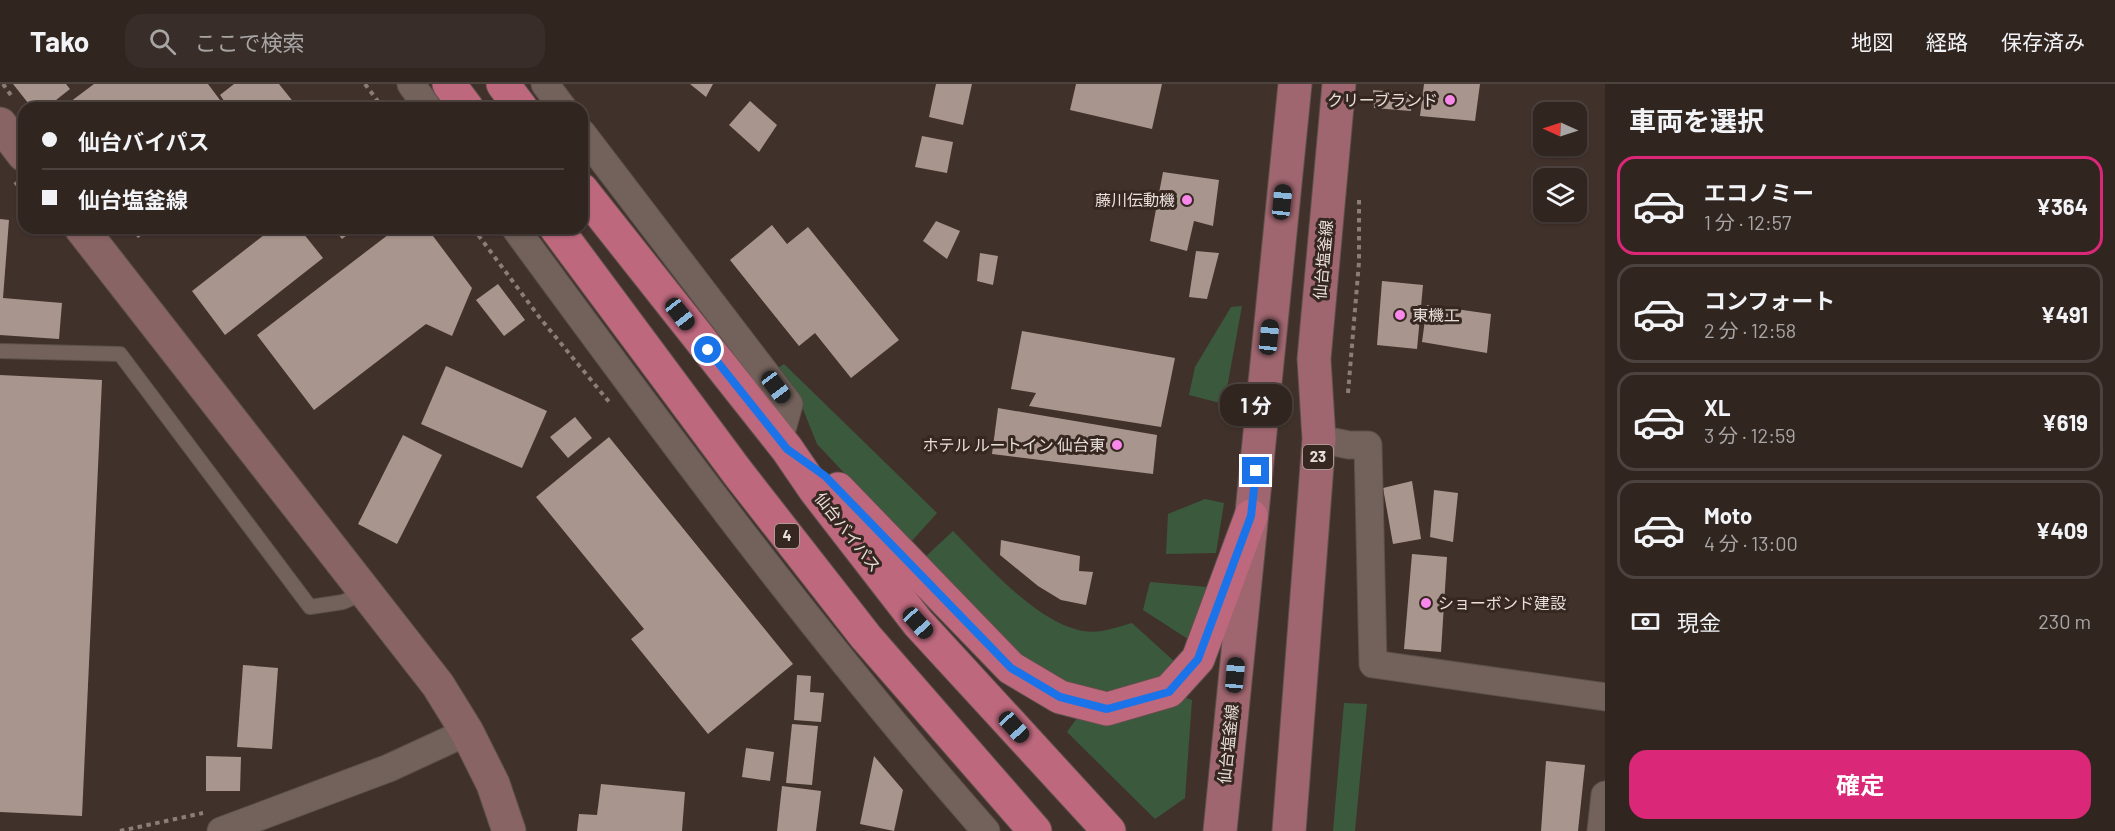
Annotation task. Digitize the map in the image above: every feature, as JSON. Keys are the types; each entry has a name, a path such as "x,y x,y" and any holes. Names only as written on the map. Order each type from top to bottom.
{"highway":[{"path":"449,84 462,102"},
{"path":"503,84 516,102"},
{"name":"仙台バイパス","path":"588,198 783,445 918,623 1109,831"},
{"name":"4","path":"560,234 738,472 859,628 1035,831"},
{"path":"783,445 825,476 1011,668 1060,697 1107,709 1169,692 1198,659 1251,516"}],"main road":[{"name":"仙台塩釜線","path":"1220,831 1295,84"},
{"name":"仙台塩釜線","path":"1289,831 1319,439 1314,359 1339,84"}],"street":[{"path":"411,84 424,102"},
{"path":"545,84 558,102"},
{"path":"0,124 18,147"},
{"path":"588,141 789,404 783,445"},
{"path":"86,234 438,686 467,732 493,784 509,831"},
{"path":"519,234 662,428 791,597 926,763 986,831"},
{"path":"1319,439 1349,445 1368,445 1373,664 1605,697"},
{"path":"215,821 389,768 467,732"},
{"path":"1601,831 1605,795"}],"lane":[{"path":"0,351 120,354 310,607 343,602 366,592"}],"path":[{"path":"365,84 378,102"},
{"path":"1348,393 1359,262 1359,193"},
{"path":"120,831 215,821"}],"green space":[{"path":"1242,306 1224,404 1189,395 1195,367 1231,307"},
{"path":"784,364 937,513 910,543 817,444 799,399 775,370"},
{"path":"1205,499 1224,503 1216,553 1166,554 1168,514"},
{"path":"953,531 1011,588 1044,614 1061,624 1092,632 1132,623 1176,663 1161,676 1106,695 1080,688 1050,675 1017,655 922,560"},
{"path":"1150,582 1207,587 1191,641 1143,610"},
{"path":"1183,697 1192,700 1185,798 1155,819 1067,732 1077,718 1107,721 1132,718"},
{"path":"1344,703 1367,704 1355,831 1333,831"}],"building":[{"path":"13,84 66,84 70,89 54,102 27,102"},
{"path":"94,84 208,84 222,102 70,102"},
{"path":"234,84 279,84 293,102 225,102 220,95"},
{"path":"690,84 713,84 706,97"},
{"path":"936,84 972,84 963,125 929,117"},
{"path":"1076,84 1162,84 1152,129 1070,110"},
{"name":"クリーブランド","path":"1424,84 1480,84 1475,121 1420,116"},
{"path":"1373,90 1412,93 1411,111 1374,108"},
{"path":"750,101 777,125 759,152 729,125"},
{"path":"922,136 953,142 947,173 915,167"},
{"name":"藤川伝動機","path":"1163,172 1219,180 1213,226 1194,221 1187,251 1150,241"},
{"path":"0,219 9,220 3,298 62,303 59,339 0,335"},
{"path":"936,221 960,231 947,259 923,241"},
{"path":"772,225 787,244 808,227 899,340 851,378 815,333 799,346 730,260"},
{"path":"265,234 304,234 323,258 225,335 192,291"},
{"path":"338,234 348,234 342,239"},
{"path":"389,234 432,234 472,288 452,336 426,324 314,410 257,335"},
{"path":"1196,251 1219,253 1207,299 1189,297"},
{"path":"980,253 998,256 993,285 977,281"},
{"name":"東機工","path":"1382,281 1423,285 1417,349 1377,345"},
{"path":"498,284 525,320 504,336 476,300"},
{"path":"1427,305 1491,314 1487,353 1422,342"},
{"path":"1022,331 1175,358 1161,427 1029,406 1036,393 1011,389"},
{"path":"446,366 547,411 522,468 421,424"},
{"path":"0,375 102,380 82,816 0,812"},
{"path":"998,408 1157,435 1153,474 992,454"},
{"path":"575,417 592,438 568,458 550,437"},
{"path":"403,435 442,455 397,544 358,524"},
{"path":"609,437 793,664 708,734 631,639 644,629 536,497"},
{"path":"1412,481 1421,539 1393,544 1383,488"},
{"path":"1434,490 1458,493 1453,542 1430,537"},
{"path":"1001,540 1080,556 1079,571 1093,572 1086,605 1061,600 1038,586 1000,555"},
{"name":"ショーボンド建設","path":"1412,554 1447,557 1441,652 1404,649"},
{"path":"243,665 278,668 272,749 237,747"},
{"path":"797,675 811,676 810,692 824,693 821,722 794,720"},
{"path":"792,724 818,726 812,785 786,783"},
{"path":"746,748 774,752 770,781 742,777"},
{"path":"206,756 241,757 240,791 206,791"},
{"path":"874,756 903,790 894,831 860,824"},
{"path":"1546,761 1585,765 1578,831 1541,831"},
{"path":"601,784 685,792 682,831 577,831 579,814 597,815"},
{"path":"782,786 821,791 816,831 777,831"}],"place":[{"name":"クリーブランド","path":"1450,100"},
{"name":"藤川伝動機","path":"1187,200"},
{"name":"東機工","path":"1400,315"},
{"name":"ホテル ルートイン 仙台東","path":"1117,445"},
{"name":"ショーボンド建設","path":"1426,603"}],"route":[{"path":"708,350 787,449 825,476 1011,668 1060,697 1107,709 1169,692 1198,659 1251,516 1256,471"}]}
